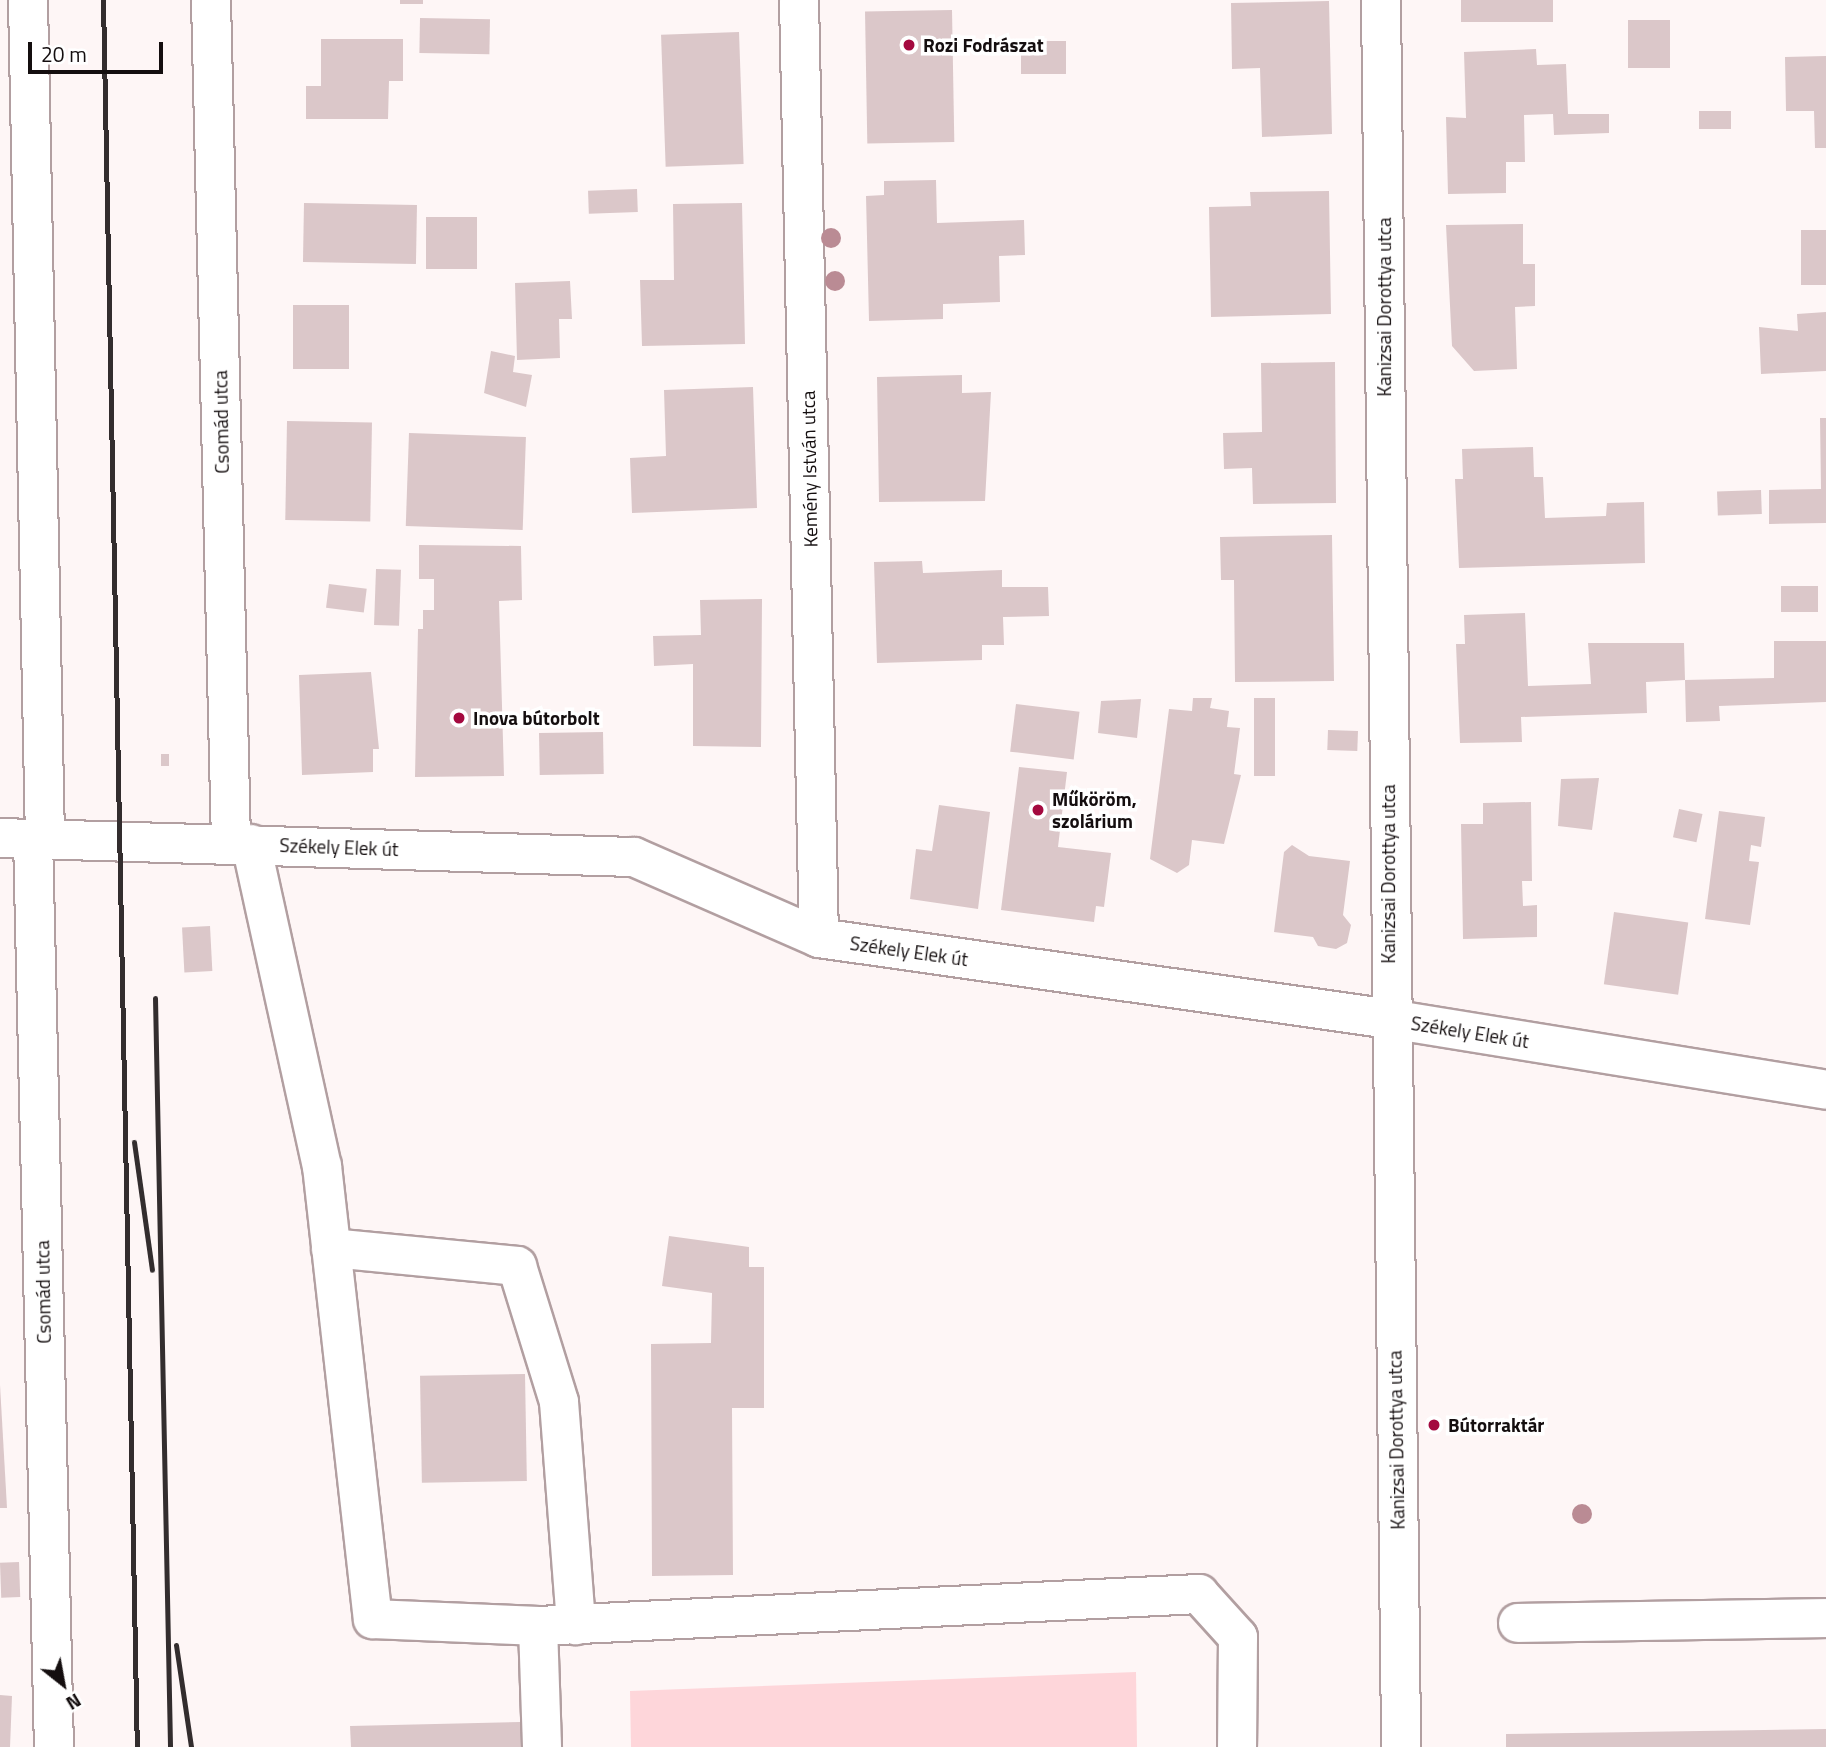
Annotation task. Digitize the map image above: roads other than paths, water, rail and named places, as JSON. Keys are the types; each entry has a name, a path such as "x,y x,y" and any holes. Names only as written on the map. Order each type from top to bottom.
{"street":[{"name":"Csomád utca","path":"28,0 26,838 54,1747"},
{"name":"Csomád utca","path":"211,0 241,844 322,1166 373,1619 538,1626"},
{"name":"Kemény István utca","path":"799,0 819,938"},
{"name":"Kanizsai Dorottya utca","path":"1381,0 1390,1019 1401,1747"},
{"name":"Székely Elek út","path":"26,838 634,857 819,938 1390,1019 1826,1090"},
{"path":"331,1248 517,1266 559,1402 576,1625"},
{"path":"542,1747 538,1626 1199,1594 1238,1637 1237,1747"},
{"path":"1518,1623 1826,1618"}],"railway":[{"path":"103,0 137,1747"},
{"path":"155,998 170,1747"},
{"path":"134,1142 152,1270"},
{"path":"176,1645 191,1747"}],"place":[{"name":"Rozi Fodrászat","path":"909,45"},
{"name":"Inova bútorbolt","path":"459,718"},
{"name":"Műköröm, szolárium","path":"1038,810"},
{"name":"Bútorraktár","path":"1434,1425"}]}
